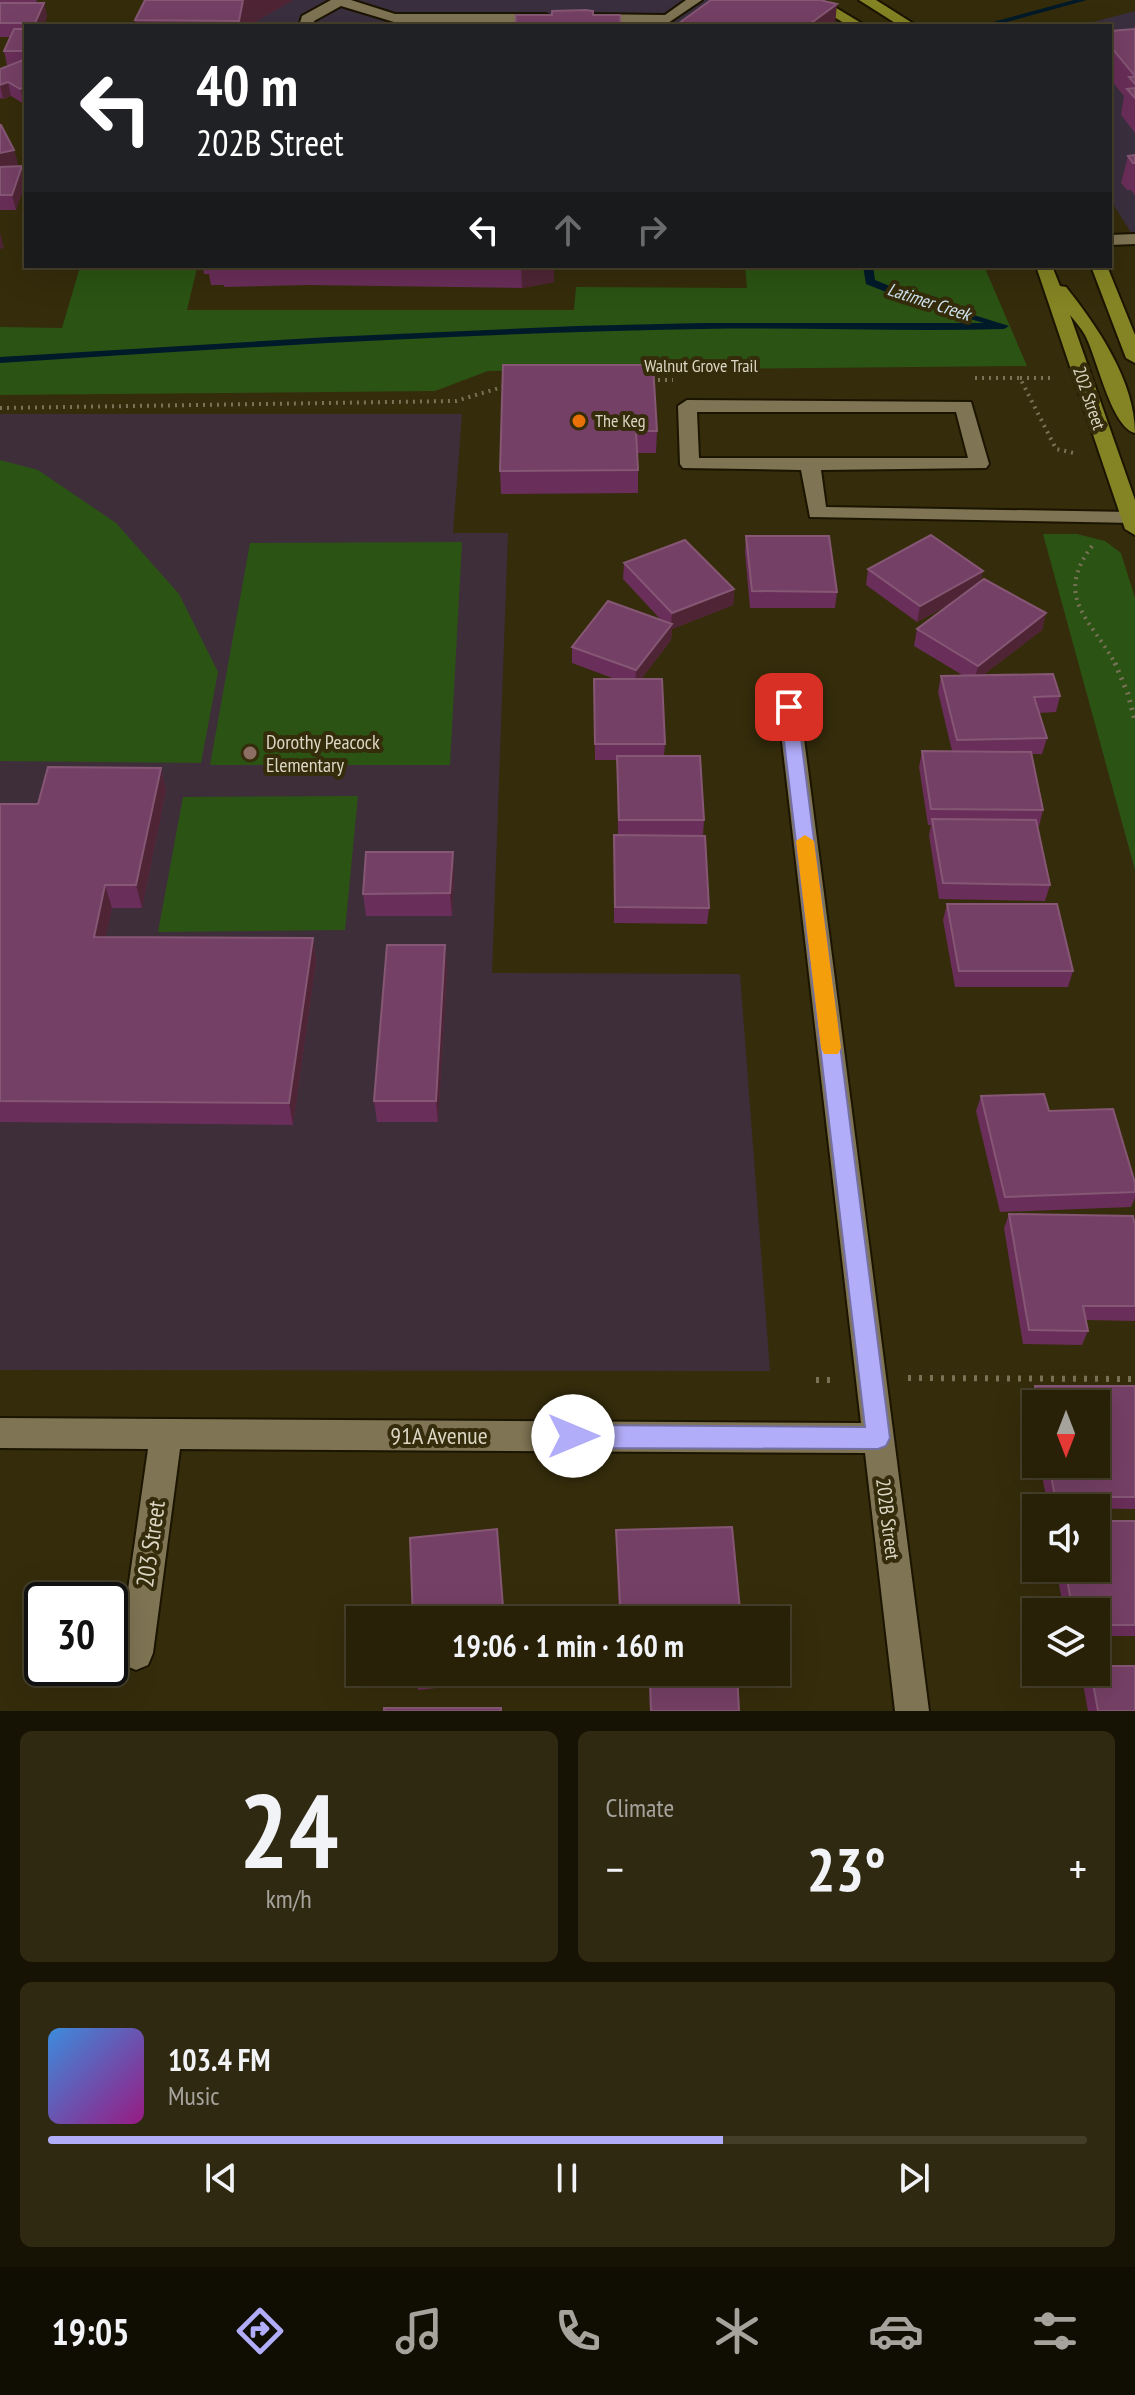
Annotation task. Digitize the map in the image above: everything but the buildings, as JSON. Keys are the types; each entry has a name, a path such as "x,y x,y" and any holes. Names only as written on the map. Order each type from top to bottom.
{"main road":[{"path":"813,0 855,24"},
{"path":"866,0 907,24"},
{"path":"1100,268 1135,358"},
{"path":"1045,270 1093,333 1128,419 1135,427"},
{"name":"202 Street","path":"1045,270 1133,523"}],"street":[{"path":"306,24 307,19 340,0 394,18 668,19 695,0"},
{"path":"475,18 503,0"},
{"path":"1112,240 1135,239"},
{"path":"687,406 964,406 979,464 825,464 810,464 690,464 687,406"},
{"path":"810,464 817,513 1133,523"},
{"name":"202B Street","path":"789,707 912,1711"},
{"name":"91A Avenue","path":"0,1433 878,1438"},
{"name":"203 Street","path":"136,1653 166,1434"}],"path":[{"path":"973,378 1051,378"},
{"path":"1020,378 1056,449 1074,453"},
{"name":"Walnut Grove Trail","path":"642,380 673,380"},
{"path":"0,408 456,401 516,384"},
{"path":"1099,538 1076,566 1073,594 1079,609 1122,676 1135,721"},
{"path":"932,1379 1135,1379"}],"shaded area":[{"path":"153,0 771,0 821,24 147,24"},
{"path":"1135,11 1135,239 1112,202 1112,24 1086,24"},
{"name":"Dorothy Peacock Elementary","path":"0,414 462,414 453,533 508,533 492,973 740,974 770,1371 0,1370"}],"green space":[{"path":"80,268 197,268 187,310 574,310 576,287 747,288 745,268 985,268 1027,366 488,371 435,391 0,395 0,327 62,328"},
{"path":"0,460 38,470 116,523 179,594 218,672 201,763 0,761"},
{"path":"1043,534 1077,534 1105,541 1121,553 1135,598 1135,870"},
{"path":"462,542 450,765 210,765 250,543"},
{"path":"358,796 345,930 158,932 183,797"}],"waterway":[{"name":"Latimer Creek","path":"990,24 1083,0"},
{"name":"Latimer Creek","path":"868,268 870,282 915,300 990,322"},
{"path":"0,360 329,340 577,330 702,326 1004,326"}],"slow traffic":[{"path":"805,841 831,1048"}],"place":[{"name":"The Keg","path":"579,421"},
{"name":"Dorothy Peacock Elementary","path":"250,753"}],"route":[{"path":"573,1436 878,1438 789,707"}]}
